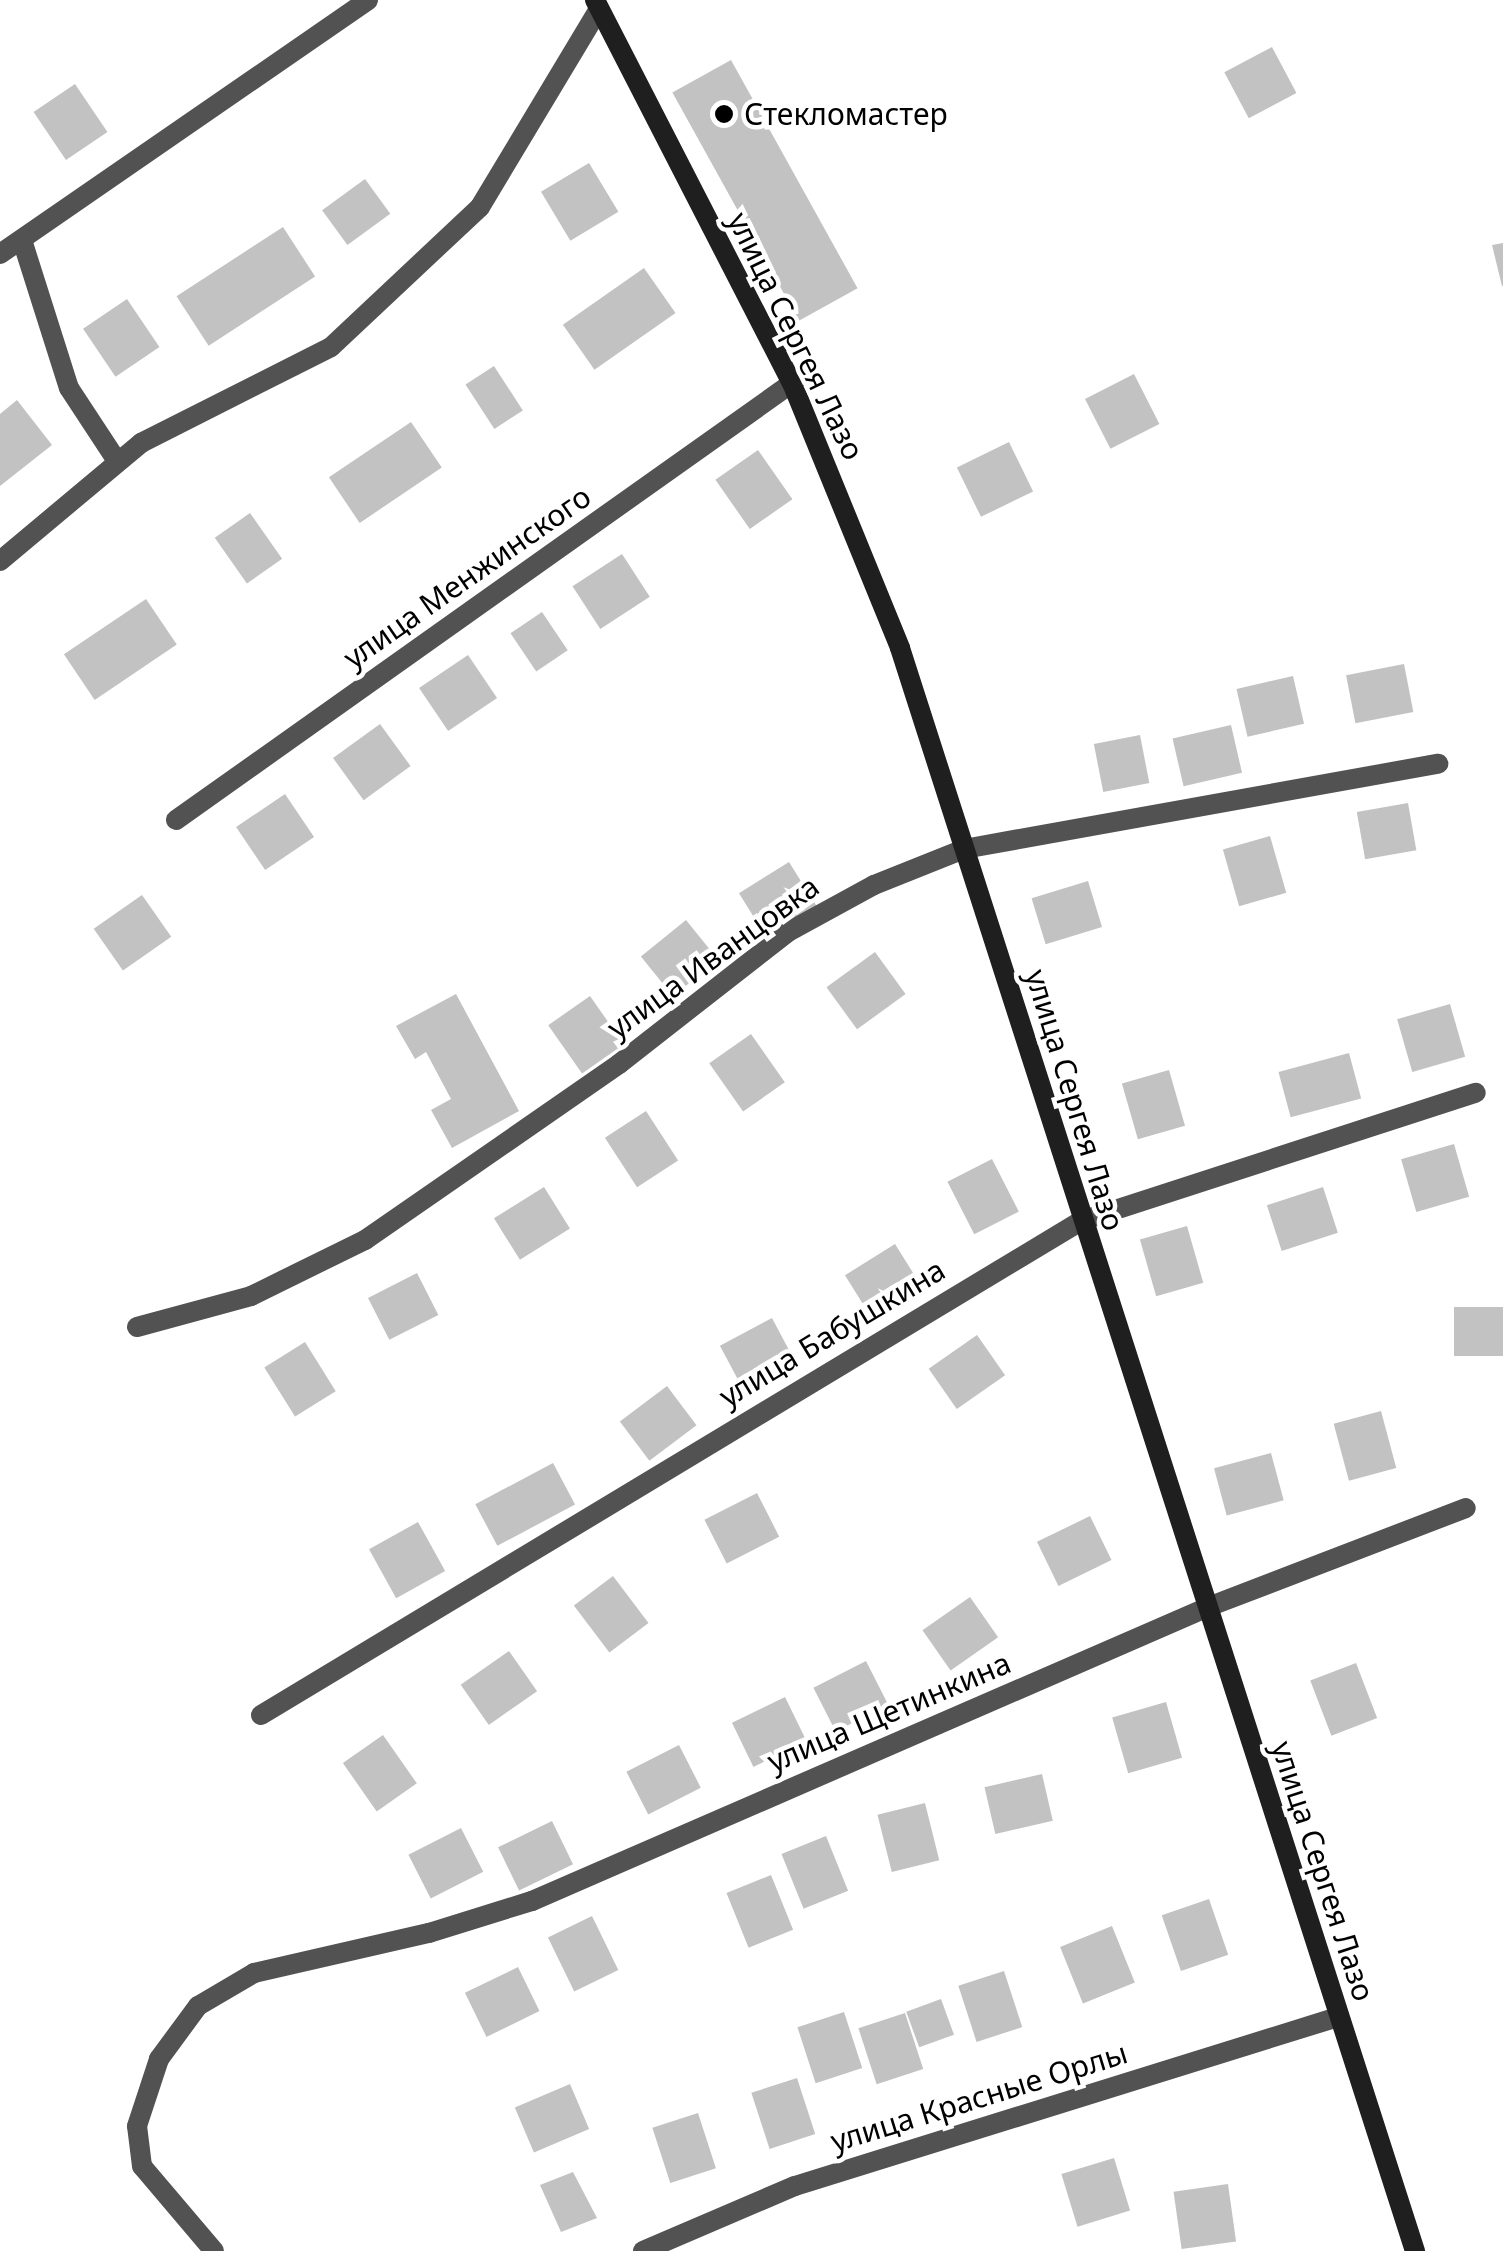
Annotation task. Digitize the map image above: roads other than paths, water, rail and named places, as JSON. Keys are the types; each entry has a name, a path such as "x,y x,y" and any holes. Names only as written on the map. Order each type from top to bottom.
{"main road":[{"name":"улица Сергея Лазо","path":"597,5 792,383 900,648 1415,2251"}],"street":[{"path":"0,254 368,0"},
{"path":"0,561 117,462 331,347 480,207 597,5"},
{"path":"22,240 69,388 117,462"},
{"name":"улица Менжинского","path":"176,820 792,383"},
{"name":"улица Иванцовка","path":"138,1327 252,1296 365,1240 619,1064 788,932 838,901 964,850 1438,764"},
{"name":"улица Бабушкина","path":"261,1714 1081,1221 1476,1093"},
{"name":"улица Щетинкина","path":"214,2251 142,2166 137,2126 159,2059 198,2006 254,1973 532,1901 1208,1607 1466,1508"},
{"name":"улица Красные Орлы","path":"643,2251 795,2186 1338,2016"}],"place":[{"name":"Стекломастер","path":"724,114"}]}
